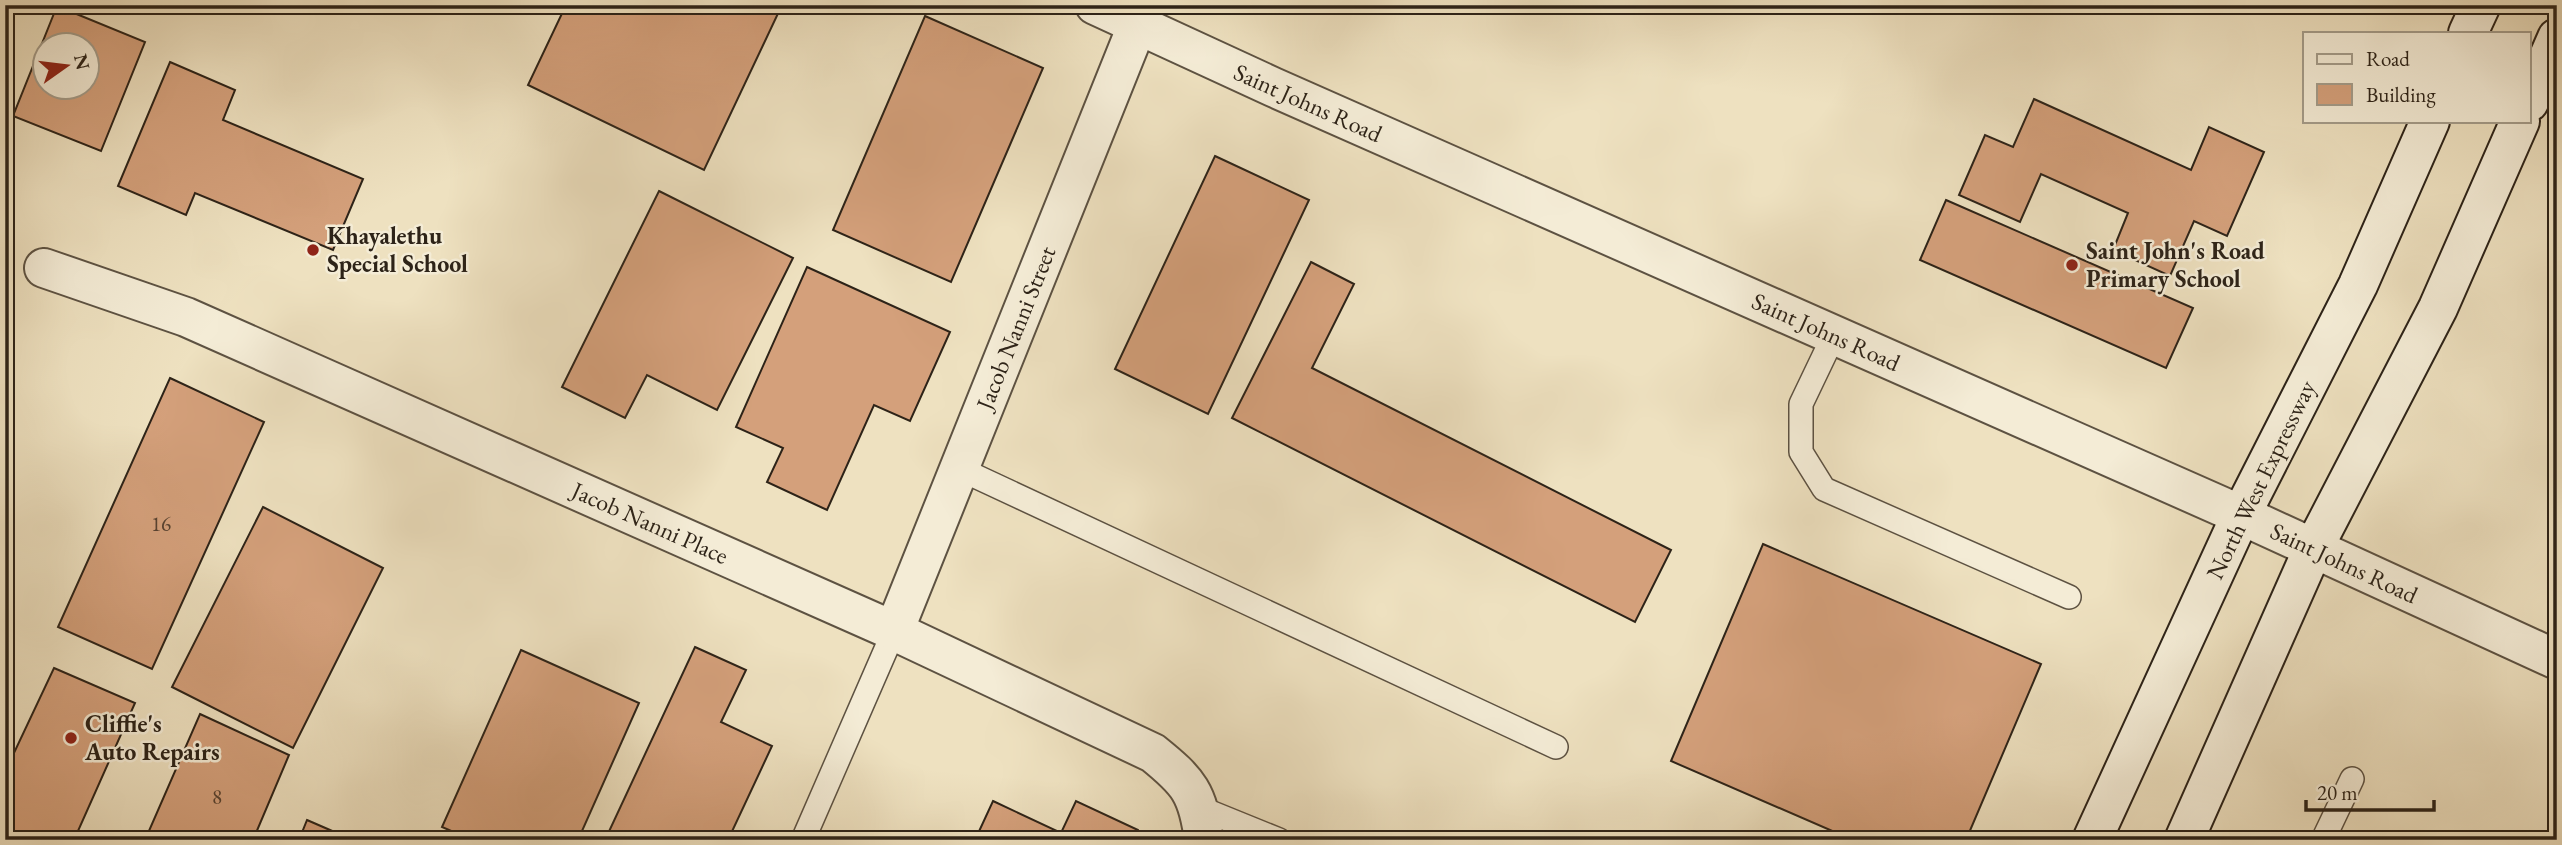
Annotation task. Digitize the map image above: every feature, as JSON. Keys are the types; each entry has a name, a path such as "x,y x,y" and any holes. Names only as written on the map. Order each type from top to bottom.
{"street":[{"name":"Saint Johns Road","path":"1095,5 1137,26 2241,515 2557,660"},
{"path":"2468,32 2481,5"},
{"name":"Jacob Nanni Street","path":"894,631 1137,26"},
{"path":"2530,100 2557,38"},
{"name":"North West Expressway","path":"2092,840 2241,515 2358,285 2430,122"},
{"path":"2184,840 2314,549 2438,308 2520,122"},
{"name":"Jacob Nanni Place","path":"44,268 186,317 894,631 1153,753 1181,775 1202,824"}],"lane":[{"path":"1834,335 1801,404 1801,452 1824,489 2069,597"},
{"path":"960,469 1556,747"},
{"path":"803,840 894,631"},
{"path":"2323,840 2352,779"},
{"path":"1202,824 1279,840"}],"building":[{"path":"566,5 782,5 704,170 528,85"},
{"path":"2124,5 2139,5 2136,11"},
{"path":"57,6 145,42 101,151 13,116 32,68 32,102 102,102 102,32 47,32"},
{"path":"925,16 1043,68 951,282 833,230"},
{"path":"170,62 235,90 223,120 363,179 333,250 195,193 186,215 118,186"},
{"path":"2034,99 2191,170 2209,127 2264,152 2227,236 2194,221 2170,276 2113,250 2128,213 2041,174 2020,222 1959,195 1985,135 2013,147"},
{"path":"1215,156 1309,200 1208,414 1115,369"},
{"path":"659,191 793,258 717,410 647,375 625,418 562,387"},
{"path":"1946,200 2193,308 2166,368 1920,260"},
{"path":"1311,262 1354,284 1312,368 1671,550 1635,622 1232,418"},
{"path":"807,267 950,332 910,421 874,405 827,510 767,482 783,448 736,427"},
{"path":"170,378 264,422 152,669 58,627"},
{"path":"263,507 383,568 293,748 172,687"},
{"path":"1763,544 2041,664 1966,840 1853,840 1671,761"},
{"path":"695,647 746,670 721,722 772,746 728,840 605,840"},
{"path":"521,650 639,703 578,840 472,840 442,827"},
{"name":"Cliffie's Auto Repairs","path":"54,668 135,703 74,840 5,840 5,772"},
{"path":"200,714 289,755 253,840 145,840"},
{"path":"993,801 1061,833 1076,801 1138,830 1141,840 975,840"},
{"path":"307,820 353,840 299,840"}],"place":[{"name":"Khayalethu Special School","path":"313,250"},
{"name":"Saint John's Road Primary School","path":"2072,265"},
{"name":"Cliffie's Auto Repairs","path":"71,738"}]}
